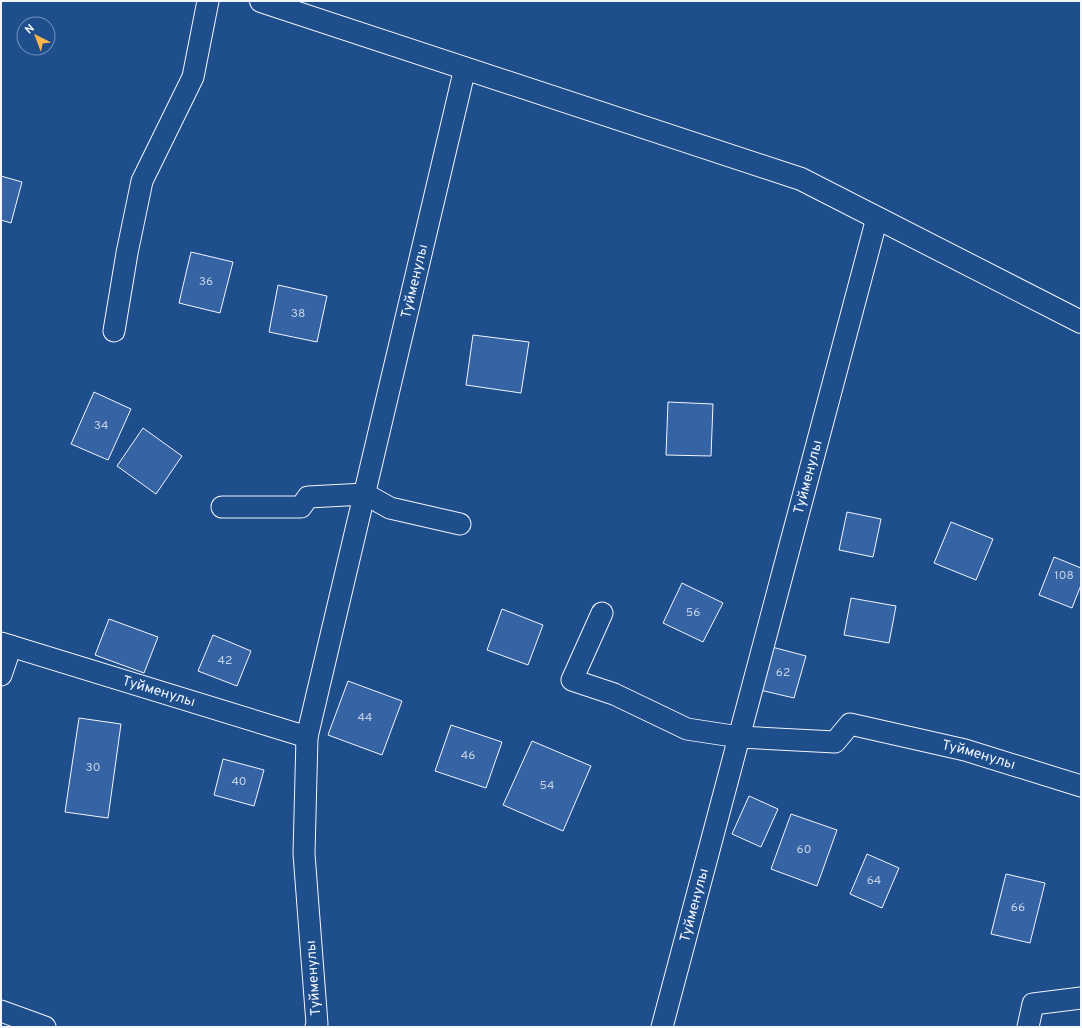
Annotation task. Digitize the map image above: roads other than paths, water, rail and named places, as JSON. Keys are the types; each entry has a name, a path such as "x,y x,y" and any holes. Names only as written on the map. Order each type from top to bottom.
{"street":[{"path":"114,330 126,253 142,181 193,77 208,1"},
{"path":"261,1 801,179 1081,322"},
{"name":"Туйменулы","path":"316,1027 317,1024 304,854 307,737 465,68"},
{"name":"Туйменулы","path":"662,1027 877,218"},
{"path":"222,506 301,507 308,497 365,494 390,508 460,524"},
{"name":"Туйменулы","path":"602,613 572,680 614,694 687,729 739,737 835,742 850,724 965,750 1081,786"},
{"name":"Туйменулы","path":"1,675 6,644 307,737"},
{"path":"1028,1027 1034,1004 1081,998"},
{"path":"1,1011 45,1027"}]}
